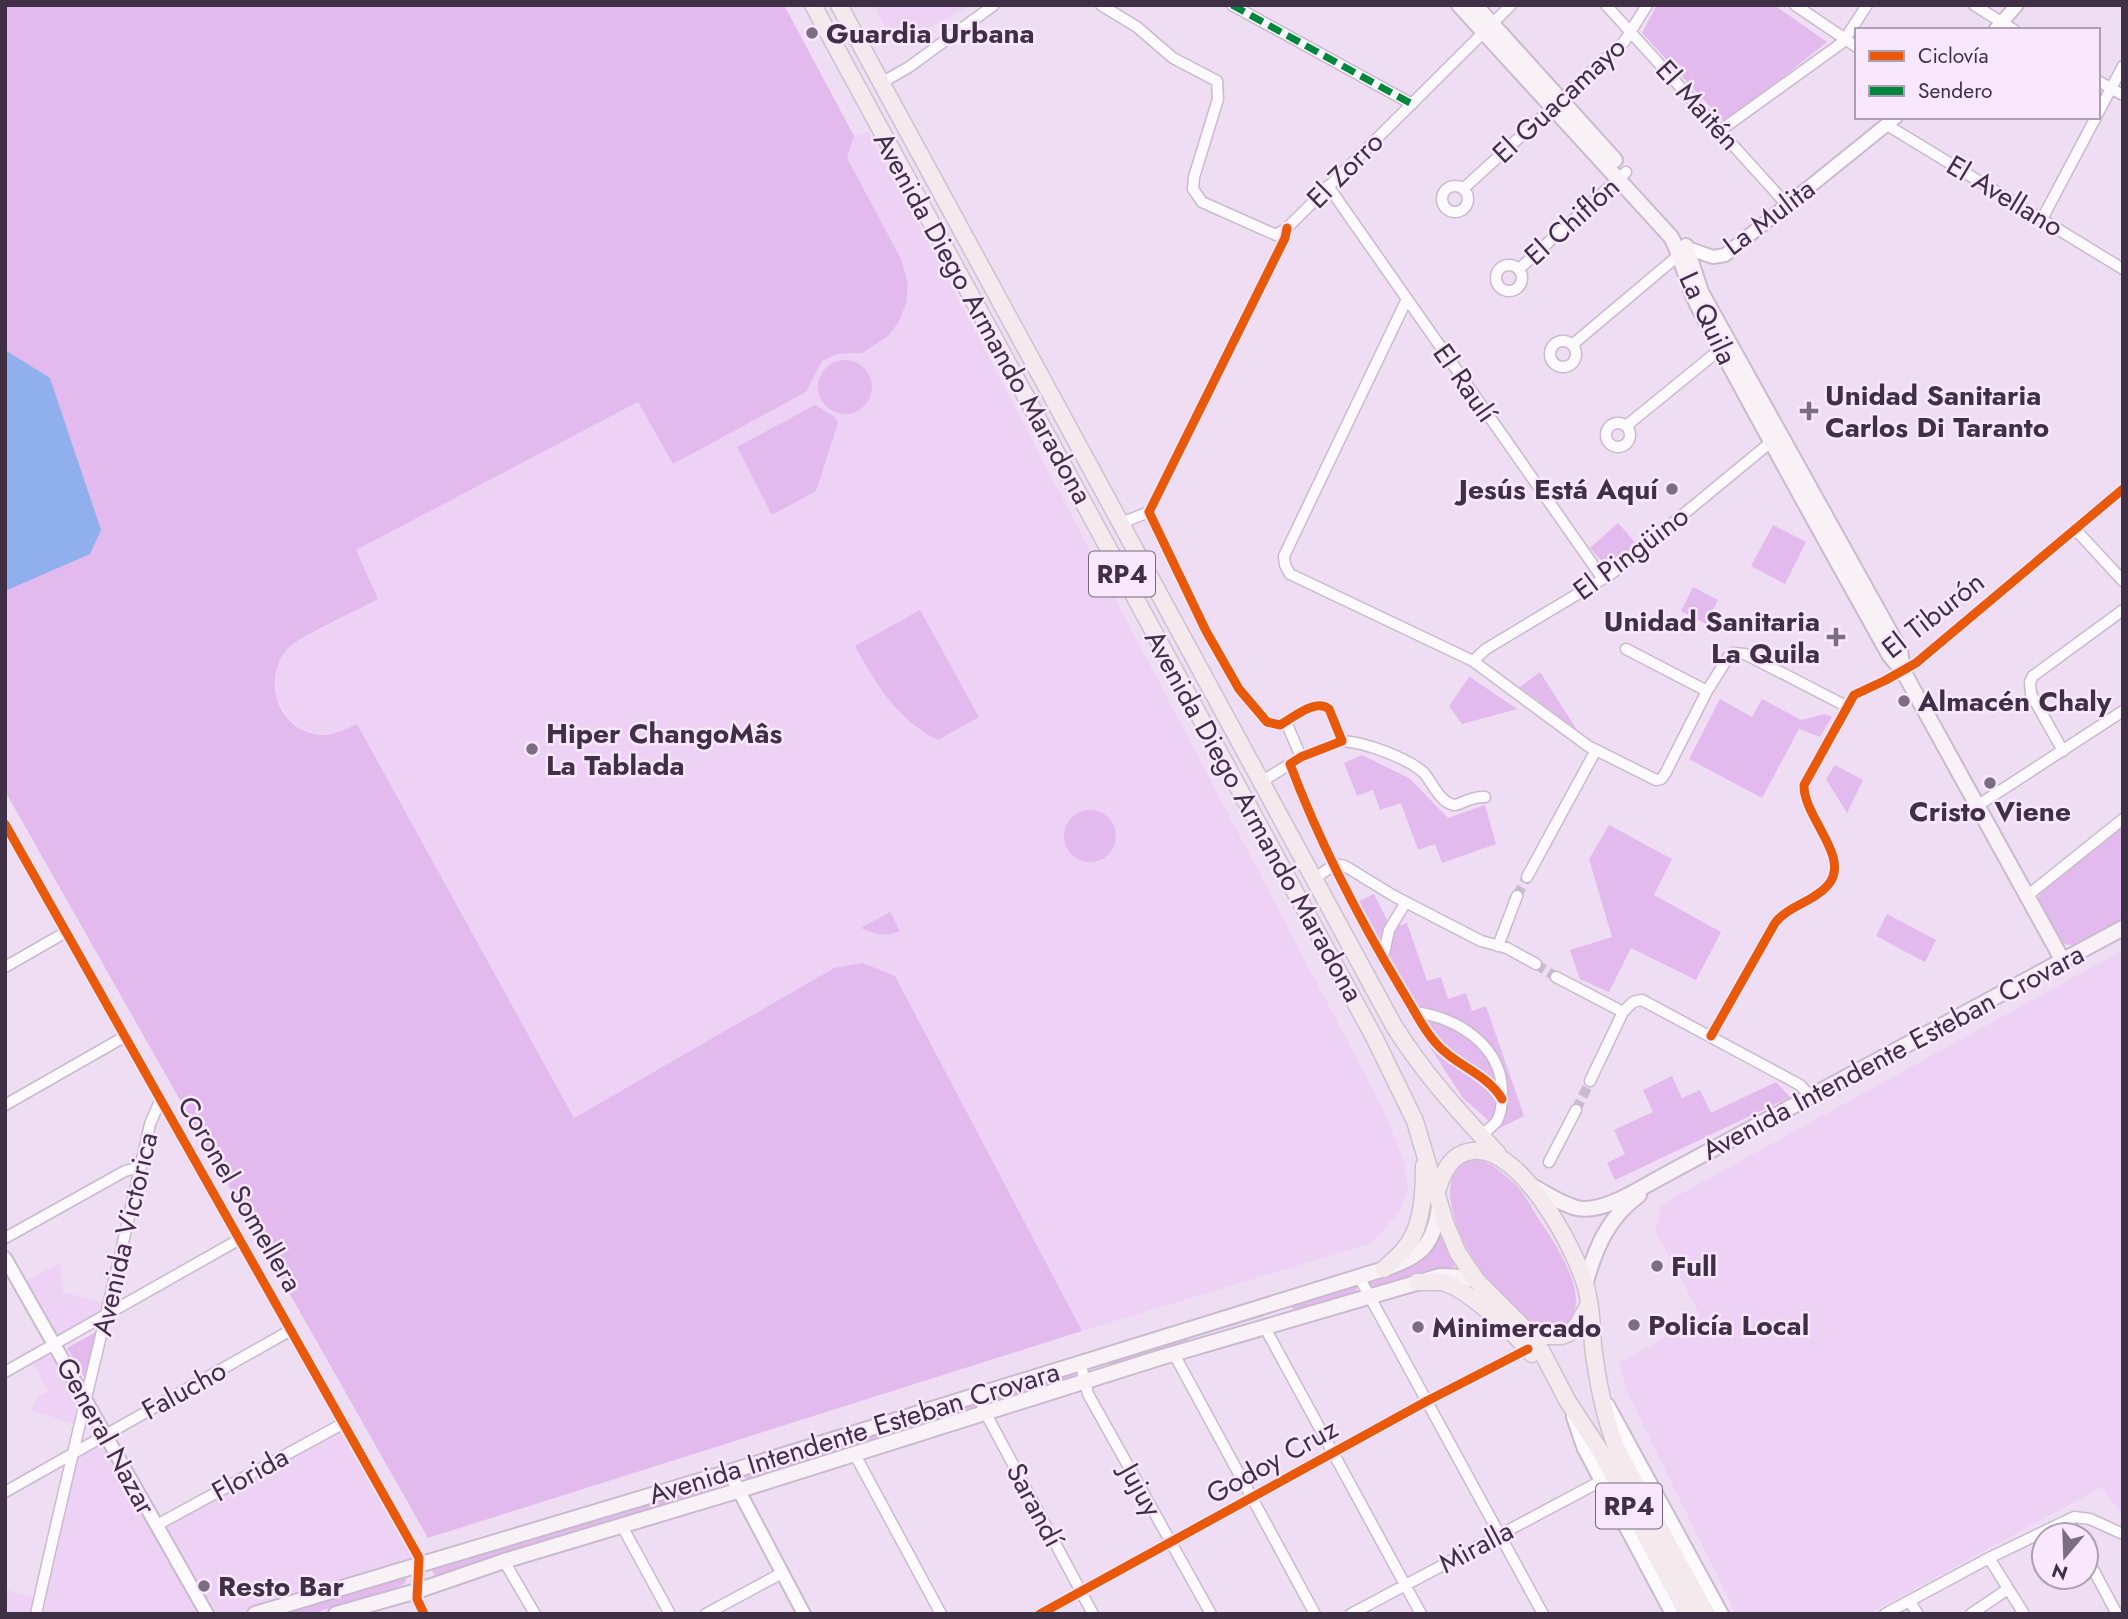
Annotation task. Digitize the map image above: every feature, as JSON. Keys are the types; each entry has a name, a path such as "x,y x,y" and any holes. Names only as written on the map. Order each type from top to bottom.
{"main road":[{"name":"Avenida Diego Armando Maradona","path":"813,5 1374,1037 1405,1098 1423,1146 1433,1190"},
{"name":"Avenida Diego Armando Maradona","path":"839,5 1410,1052 1441,1093 1498,1154"},
{"name":"La Quila","path":"1459,5 1488,28 1558,104 1622,175 1683,253 1687,285 1725,345 1900,650 1903,671 2063,961"},
{"name":"La Quila","path":"1475,5 1488,28"},
{"name":"Avenida Intendente Esteban Crovara","path":"1531,1185 1562,1203 1586,1209 1604,1206 2123,928"},
{"path":"1384,1269 1410,1243 1433,1190 1449,1163 1457,1156 1476,1150 1498,1154"},
{"name":"RP4","path":"1498,1154 1531,1185 1565,1238 1586,1285 1595,1359 1615,1445 1706,1614"},
{"name":"Avenida Intendente Esteban Crovara","path":"1586,1285 1599,1243 1619,1212 1663,1176"},
{"name":"Avenida Intendente Esteban Crovara","path":"255,1614 729,1472 1384,1269 1406,1261 1424,1250 1435,1227 1433,1190"},
{"name":"RP4","path":"1433,1190 1458,1253 1477,1282 1526,1330 1542,1352 1565,1396 1599,1449 1688,1614"},
{"name":"Avenida Intendente Esteban Crovara","path":"336,1614 1264,1326 1417,1282 1451,1275 1477,1282"},
{"path":"1417,1282 1452,1286 1508,1328 1565,1396"},
{"path":"1526,1330 1544,1336 1562,1336 1577,1326 1589,1304"}],"street":[{"path":"881,83 909,67 994,5"},
{"name":"El Zorro","path":"1101,5 1137,27 1173,58 1217,80 1218,99 1194,177 1193,190 1198,198 1276,234 1287,229 1511,5"},
{"path":"1232,5 1412,104"},
{"name":"El Maitén","path":"1606,5 1788,206"},
{"name":"El Guacamayo","path":"1463,189 1632,33 1647,5"},
{"path":"1795,5 1855,46"},
{"path":"1721,130 1845,39 1867,5"},
{"path":"1974,5 2004,27 2018,5"},
{"path":"2100,109 2123,66"},
{"path":"2100,82 2123,95"},
{"path":"2042,219 2095,119"},
{"name":"El Avellano","path":"1891,121 2123,268"},
{"name":"La Mulita","path":"1683,253 1693,250 1713,257 1725,255 1891,121"},
{"name":"El Chiflón","path":"1519,269 1622,175"},
{"name":"El Raulí","path":"1328,186 1603,579"},
{"path":"1121,523 1149,512 1285,238 1287,229"},
{"path":"1572,345 1683,253"},
{"path":"1407,299 1284,559 1290,574 1473,661 1596,750 1650,778 1661,779 1707,691 1729,656 1739,653 1846,706"},
{"path":"1626,426 1725,345"},
{"name":"El Pingüino","path":"1473,661 1486,649 1603,579 1776,438"},
{"name":"El Tiburón","path":"1711,1035 1775,923 1788,909 1825,888 1836,872 1835,860 1805,801 1804,785 1854,695 1903,671 2123,489"},
{"path":"1149,512 1206,631 1239,689 1267,722 1280,725 1319,705 1326,706 1342,741"},
{"path":"2075,530 2123,582"},
{"path":"2063,751 2031,694 2030,682 2033,676 2123,610"},
{"path":"1626,649 1707,691"},
{"path":"1977,806 2123,711"},
{"path":"1286,722 1301,757"},
{"path":"1261,782 1301,757 1342,741 1359,742 1373,746 1420,770 1452,805 1475,796 1485,797"},
{"path":"1527,877 1596,750"},
{"path":"1290,764 1313,826 1335,864 1353,908 1415,1012 1435,1043 1454,1060 1490,1083 1502,1099"},
{"path":"2027,896 2123,819"},
{"name":"Coronel Somellera","path":"6,828 417,1554 417,1591"},
{"path":"1314,879 1335,864 1345,866 1481,941 1536,964"},
{"path":"1498,946 1517,896"},
{"path":"1383,959 1389,930 1406,902"},
{"path":"5,967 66,932"},
{"path":"1556,977 1623,1012"},
{"path":"1590,1082 1623,1012 1633,1002 1647,1001 1800,1085 1811,1097"},
{"path":"1415,1012 1450,1020 1481,1042 1499,1068 1502,1078 1499,1118 1481,1136"},
{"path":"5,1105 124,1037"},
{"name":"Avenida Victorica","path":"36,1614 71,1454 107,1313 150,1124 160,1101"},
{"path":"1549,1163 1576,1110"},
{"path":"5,1238 125,1171 141,1167"},
{"path":"5,1372 240,1240"},
{"name":"General Nazar","path":"5,1258 207,1614"},
{"path":"1359,1277 1543,1614"},
{"path":"1264,1326 1421,1614"},
{"name":"Falucho","path":"5,1492 291,1330"},
{"name":"Godoy Cruz","path":"1040,1614 1427,1401 1528,1349"},
{"path":"1174,1353 1315,1614"},
{"name":"Jujuy","path":"1080,1362 1088,1394 1211,1614"},
{"name":"Sarandí","path":"978,1394 985,1412 1093,1614"},
{"path":"1565,1396 1584,1449 1672,1614"},
{"path":"1603,1398 1722,1614"},
{"name":"Florida","path":"157,1525 344,1423"},
{"path":"854,1453 941,1614"},
{"path":"729,1472 804,1614"},
{"name":"Miralla","path":"1351,1614 1601,1481"},
{"path":"1885,1614 1989,1558 2068,1520 2082,1517 2123,1534"},
{"path":"622,1526 670,1614"},
{"path":"1989,1558 2024,1614"},
{"path":"504,1561 534,1614"},
{"path":"706,1614 782,1573"},
{"path":"2100,1582 2117,1614"},
{"path":"1971,1614 2008,1589"},
{"path":"417,1591 417,1599 424,1614"},
{"path":"1909,1601 1918,1614"}],"shaded area":[{"path":"5,5 784,5 854,136 847,158 901,259 908,283 906,304 898,323 888,336 862,353 838,354 822,361 806,392 673,464 638,402 356,550 378,599 315,631 287,649 275,675 275,689 284,714 306,731 321,735 330,734 357,724 574,1118 834,968 863,963 895,976 1082,1331 428,1538 5,791"},
{"path":"873,5 971,5 896,46"},
{"path":"1657,5 1774,5 1827,42 1725,123 1642,33"},
{"path":"868,132 1383,1109 1405,1163 1408,1190 1400,1211 1372,1243 1082,1331 895,976 834,968 574,1118 357,724 336,734 321,735 302,730 287,717 274,693 276,666 289,646 377,599 356,550 638,402 673,464 814,374 822,361 838,354 855,354 908,283 901,259 846,158 854,136"},
{"path":"845,360 864,368 872,387 864,406 845,414 826,406 818,387 826,368"},
{"path":"815,405 835,417 838,423 816,491 772,515 737,447"},
{"path":"1618,523 1640,548 1612,572 1590,548"},
{"path":"1773,525 1806,542 1785,584 1751,566"},
{"path":"1693,587 1718,600 1706,624 1681,611"},
{"path":"920,610 979,717 938,740 911,723 889,700 855,646"},
{"path":"1540,672 1577,730 1520,687"},
{"path":"1469,677 1517,709 1462,724 1449,706"},
{"path":"1720,699 1752,717 1762,699 1801,720 1825,714 1832,717 1820,737 1799,729 1762,798 1689,759"},
{"path":"1362,755 1409,778 1448,818 1485,805 1496,844 1442,863 1435,844 1418,850 1401,803 1380,810 1373,790 1357,796 1344,763"},
{"path":"1835,765 1863,780 1847,813 1826,779"},
{"path":"1090,810 1109,817 1116,836 1109,855 1090,862 1071,855 1064,836 1071,817"},
{"path":"2123,824 2123,920 2073,945 2060,944 2038,903 2040,891"},
{"path":"1609,825 1672,859 1654,895 1721,932 1696,980 1631,948 1609,992 1580,979 1570,950 1612,937 1589,859"},
{"path":"1374,894 1391,928 1407,923 1427,981 1441,977 1448,999 1466,993 1472,1011 1486,1006 1524,1116 1498,1129 1463,1098 1411,1018 1348,906"},
{"path":"890,912 900,931 880,934 861,928"},
{"path":"1887,914 1936,940 1925,962 1876,936"},
{"path":"2123,950 2123,1511 2120,1512 2102,1487 2039,1521 2030,1521 2030,1526 1868,1614 1736,1614 1627,1392 1619,1363 1701,1317 1655,1230 1660,1215 1659,1206"},
{"path":"1672,1076 1682,1098 1700,1090 1711,1113 1776,1082 1790,1097 1615,1180 1607,1163 1625,1154 1614,1130 1653,1112 1643,1090"},
{"path":"1475,1159 1496,1168 1518,1188 1560,1252 1576,1297 1575,1310 1569,1321 1562,1326 1550,1329 1530,1322 1508,1305 1468,1250 1455,1220 1450,1192 1456,1171"},
{"path":"1439,1232 1455,1267 1435,1270 1375,1289 1369,1287 1370,1278"},
{"path":"60,1263 63,1292 102,1302 99,1314 58,1335 24,1282"},
{"path":"1356,1284 1358,1287 1355,1294 1297,1312 1292,1308 1292,1304"},
{"path":"1267,1311 1265,1316 1191,1338 1180,1347 1111,1366 1107,1361"},
{"path":"96,1332 85,1379 67,1348"},
{"path":"47,1351 53,1352 78,1397 73,1424 31,1410 39,1396 48,1392 32,1360"},
{"path":"1071,1371 1074,1373 1070,1380 996,1403 990,1399 990,1396"},
{"path":"978,1402 973,1409 750,1479 743,1477 744,1474"},
{"path":"338,1433 345,1436 412,1555 412,1560 407,1564 235,1614 211,1614 165,1525"},
{"path":"98,1442 103,1443 201,1614 43,1614 76,1456"},
{"path":"712,1481 715,1488 711,1491 441,1574 435,1575 432,1571 433,1566"},
{"path":"402,1575 406,1579 400,1586 311,1614 273,1614"},
{"path":"5,1589 36,1598 33,1614 5,1614"}],"water":[{"path":"5,350 50,378 101,530 90,554 5,591"}],"tunnel":[{"path":"1517,896 1527,877"},
{"path":"1536,964 1556,977"},
{"path":"1576,1110 1590,1081"}],"marked path":[{"path":"1232,5 1412,104"}],"cycle path":[{"path":"1287,228 1285,238 1149,512 1206,631 1239,689 1267,722 1280,725 1311,707 1323,706 1329,709 1342,741 1290,764 1314,823 1356,909 1426,1030 1442,1049 1488,1082 1502,1099"},
{"path":"1711,1036 1775,923 1787,912 1816,896 1828,885 1834,874 1831,850 1811,810 1804,785 1854,695 1916,663 2123,489"},
{"path":"5,824 417,1554 417,1599 424,1614"},
{"path":"1040,1614 1427,1401 1528,1349"}],"place":[{"name":"Guardia Urbana","path":"812,33"},
{"name":"Unidad Sanitaria Carlos Di Taranto","path":"1809,411"},
{"name":"Jesús Está Aquí","path":"1672,489"},
{"name":"Unidad Sanitaria La Quila","path":"1836,637"},
{"name":"Almacén Chaly","path":"1904,701"},
{"name":"Hiper ChangoMâs La Tablada","path":"532,749"},
{"name":"Cristo Viene","path":"1990,783"},
{"name":"Full","path":"1657,1266"},
{"name":"Policía Local","path":"1634,1325"},
{"name":"Minimercado","path":"1418,1327"},
{"name":"Resto Bar","path":"204,1586"}]}
